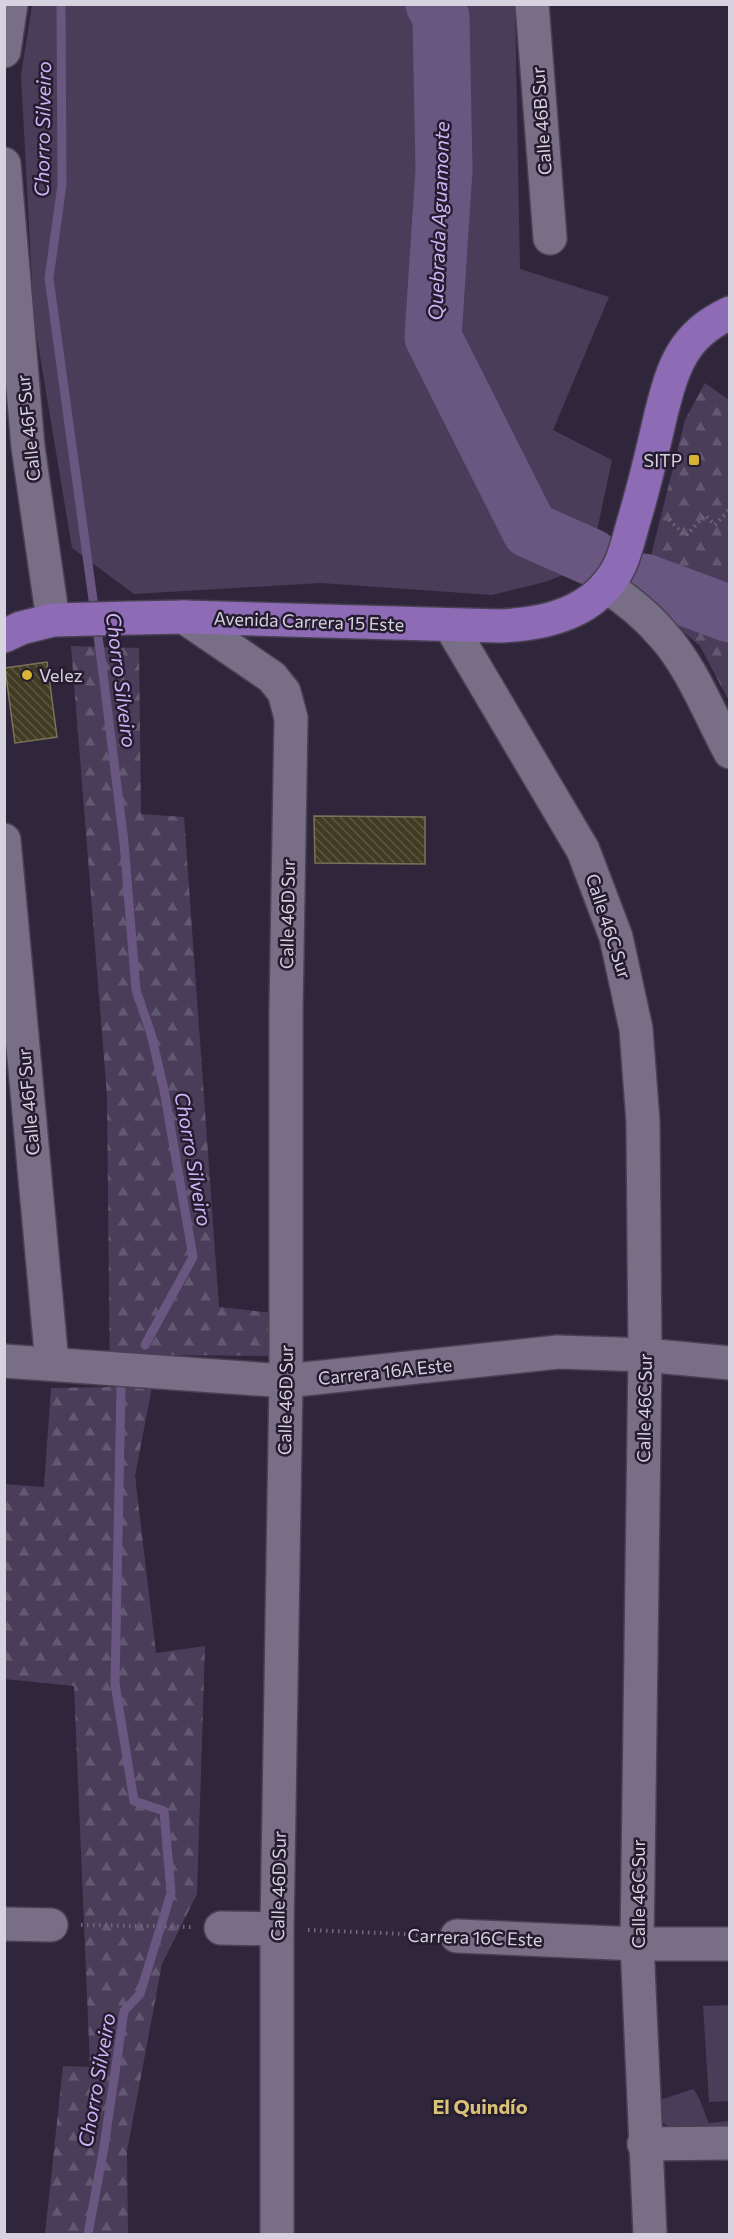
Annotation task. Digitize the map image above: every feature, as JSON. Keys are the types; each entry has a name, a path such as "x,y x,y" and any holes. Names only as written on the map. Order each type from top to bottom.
{"main road":[{"name":"Avenida Carrera 15 Este","path":"4,636 21,628 63,620 184,617 450,625 530,625 557,619 582,606 606,586 619,567 626,551 642,494 670,378 679,357 692,339 708,325 729,313"}],"street":[{"path":"4,51 11,4"},
{"name":"Calle 46B Sur","path":"532,4 550,238"},
{"name":"Calle 46F Sur","path":"4,164 16,438 63,620"},
{"path":"606,586 645,616 664,636 693,681 729,752"},
{"name":"Calle 46D Sur","path":"184,617 272,677 284,692 291,718 286,1011 286,1381 277,1929 277,2235"},
{"name":"Calle 46C Sur","path":"450,625 583,850 616,938 636,1029 641,1076 645,1355 637,1944 644,2144 650,2235"},
{"name":"Calle 46F Sur","path":"4,840 52,1363"},
{"name":"Carrera 16A Este","path":"4,1361 286,1381 558,1352 645,1355 729,1363"},
{"path":"4,1924 51,1925"},
{"path":"221,1928 277,1929"},
{"name":"Carrera 16C Este","path":"457,1936 637,1944 729,1944"},
{"path":"644,2144 729,2143"}],"path":[{"path":"642,494 686,536 705,515 716,525 729,509"},
{"path":"51,1925 183,1927"},
{"name":"Carrera 16C Este","path":"277,1929 457,1936"}],"green space":[{"path":"32,5 515,5 520,269 609,297 553,430 612,460 593,549 576,570 545,582 492,595 321,583 134,594 72,548 34,320 21,75"},
{"path":"705,383 729,400 729,701 700,646 641,596 685,420"},
{"path":"71,646 139,648 141,814 184,817 219,1307 273,1313 274,1356 158,1355 135,1476 156,1653 205,1646 197,1894 162,1964 127,2151 128,2234 45,2234 63,2066 90,2067 74,1686 5,1679 4,1484 44,1487 51,1388 110,1387 107,1096"},
{"path":"729,2005 729,2101 709,2102 703,2006"},
{"path":"693,2089 709,2123 729,2121 729,2129 670,2128 659,2120 657,2101"}],"building":[{"path":"47,662 57,737 15,743 5,668"},
{"path":"314,816 425,817 425,864 315,863"}],"waterway":[{"name":"Chorro Silveiro","path":"61,4 62,185 49,278 124,843 136,990 151,1034 164,1090 193,1257 145,1345"},
{"name":"Quebrada Aguamonte","path":"434,4 441,17 444,170 433,337 530,530 591,557"},
{"name":"Quebrada Aguamonte","path":"644,582 730,614"},
{"name":"Chorro Silveiro","path":"88,2234 104,2147 124,2011 140,1994 171,1893 164,1811 134,1801 115,1684 121,1388"}],"place":[{"name":"SITP","path":"694,460"},
{"name":"Velez","path":"27,675"}],"district":[{"name":"El Quindío","path":"480,2106"}]}
